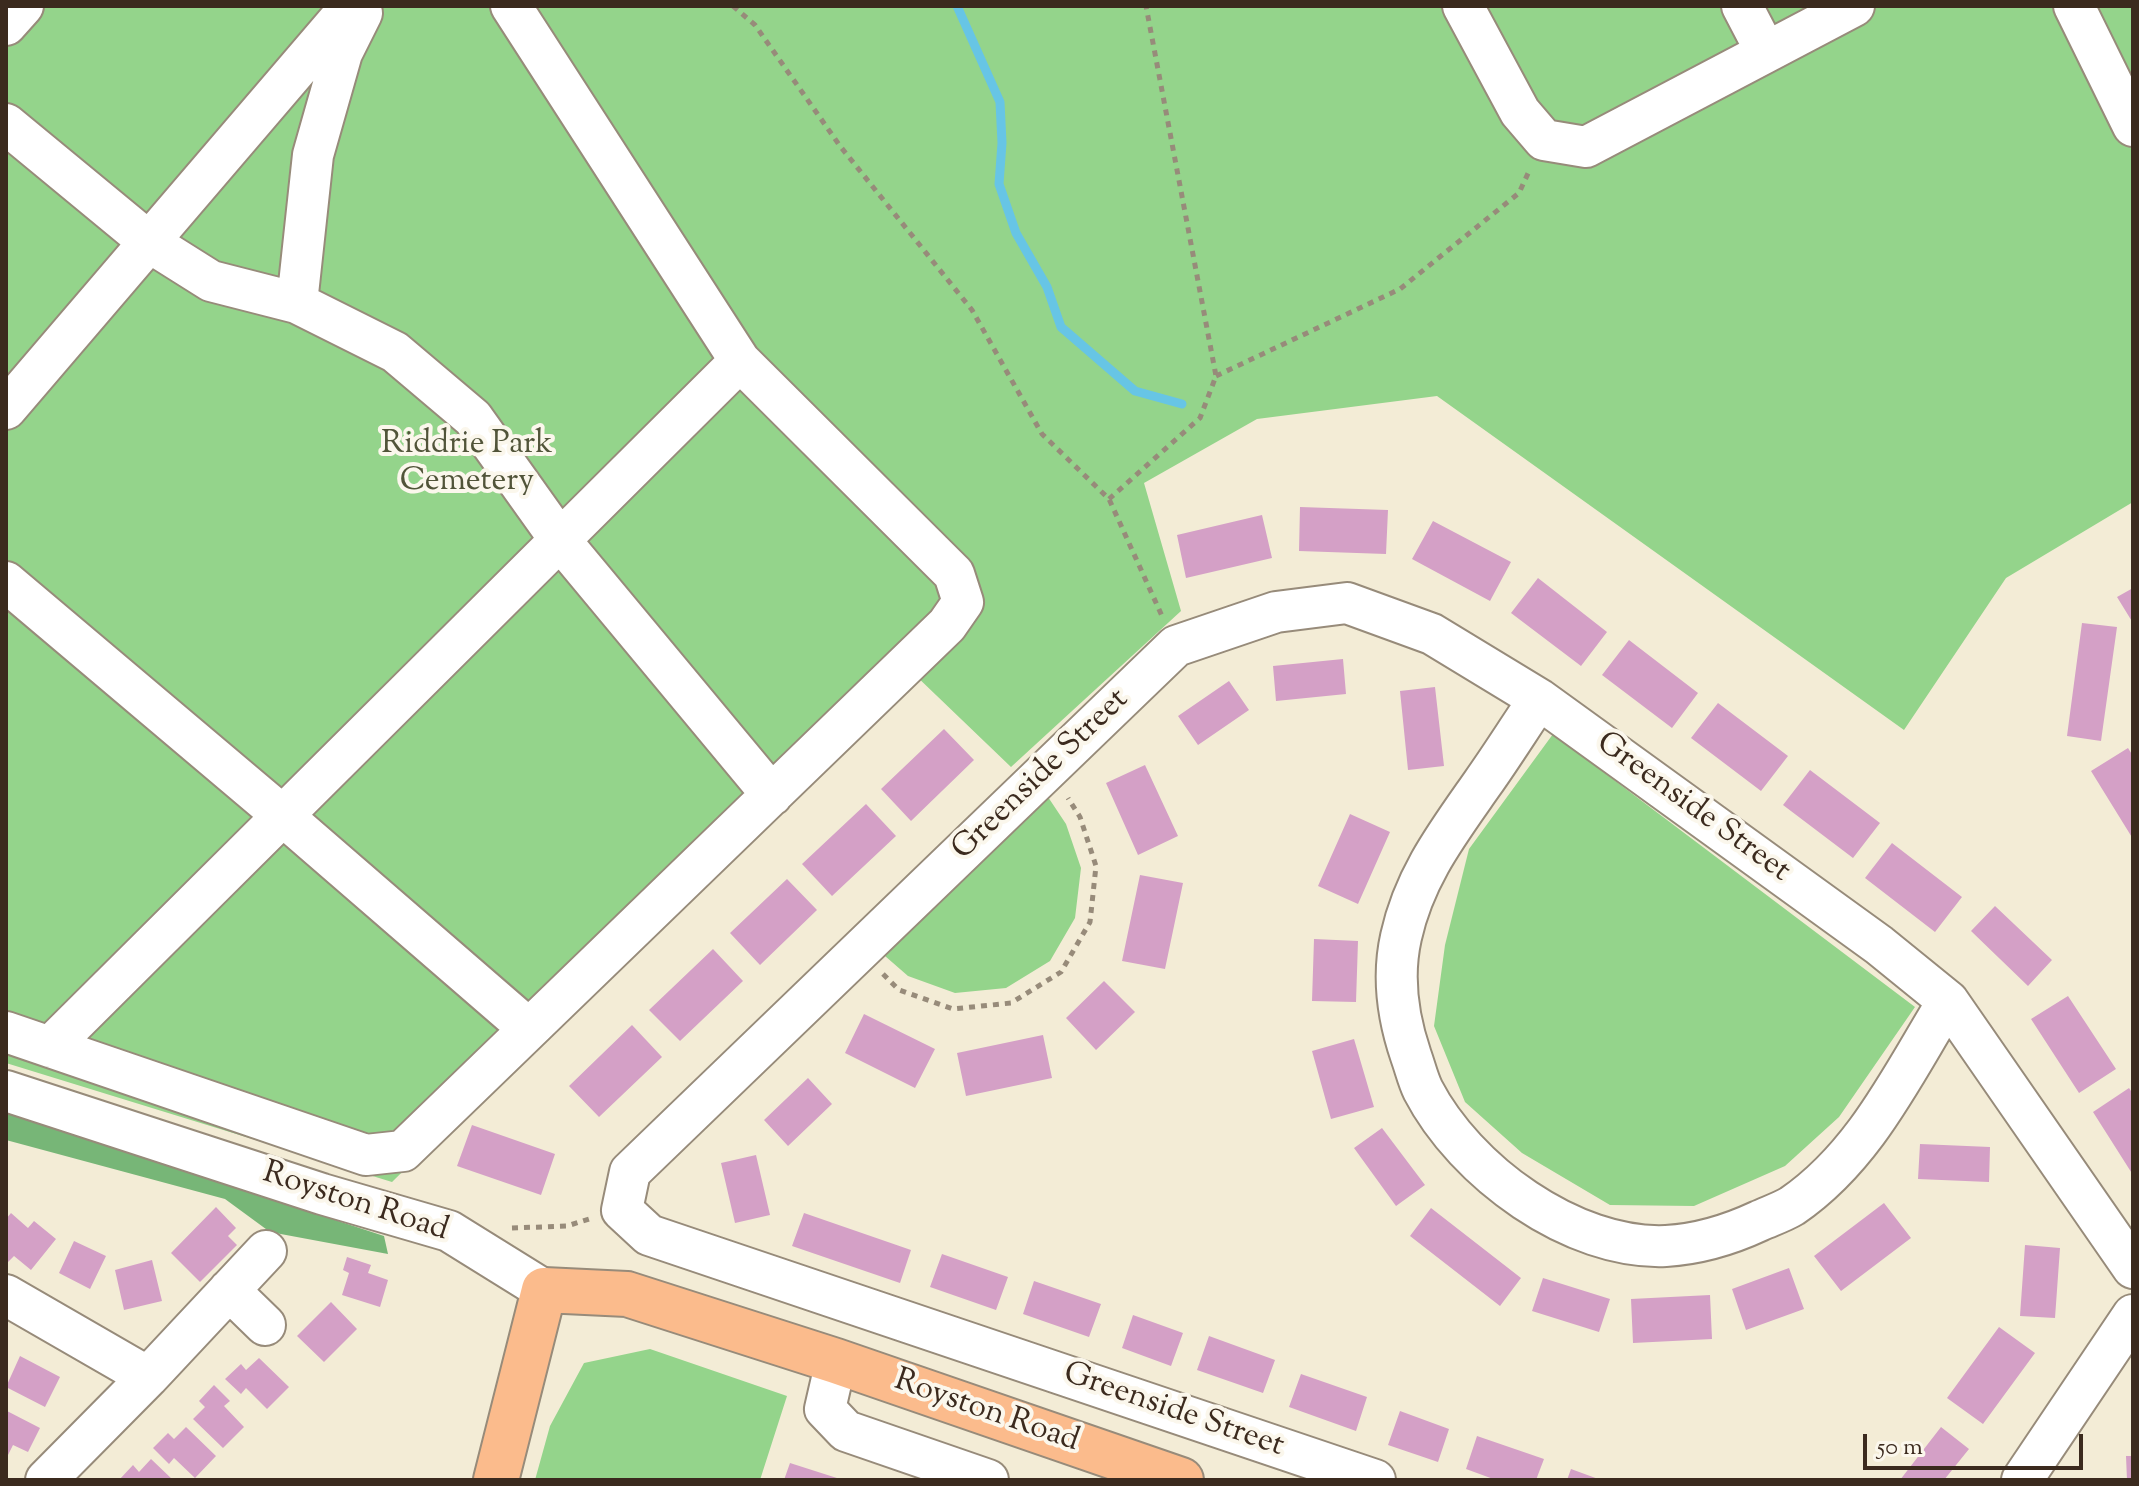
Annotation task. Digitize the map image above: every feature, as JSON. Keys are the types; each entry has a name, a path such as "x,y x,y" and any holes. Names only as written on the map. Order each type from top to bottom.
{"main road":[{"name":"Royston Road","path":"544,1290 627,1294 836,1361 1181,1480"},
{"path":"496,1480 544,1290"}],"street":[{"path":"6,25 23,6"},
{"path":"6,409 351,6"},
{"path":"297,303 313,155 342,53 365,6"},
{"path":"6,1032 366,1155 403,1151 947,625 963,602 954,574 740,361 511,6"},
{"path":"1463,6 1520,112 1544,140 1586,147 1854,6"},
{"path":"1742,6 1766,52"},
{"path":"2074,6 2133,126"},
{"path":"6,124 149,242 211,281 297,303 395,352 473,418 560,540 772,795"},
{"path":"50,1047 740,361"},
{"path":"6,582 529,1029"},
{"name":"Greenside Street","path":"1375,1480 649,1235 622,1210 630,1172 1176,646 1276,612 1347,603 1432,634 1539,699 1879,945 1948,1001 2133,1268"},
{"path":"1539,699 1417,883 1401,938 1395,975 1403,1034 1423,1090 1472,1157 1516,1195 1565,1223 1612,1240 1665,1246 1719,1239 1791,1207 1831,1173 1865,1137 1948,1001"},
{"name":"Royston Road","path":"6,1091 322,1194 449,1231 544,1290"},
{"path":"46,1480 266,1251"},
{"path":"229,1290 265,1325"},
{"path":"6,1295 148,1377"},
{"path":"2022,1480 2133,1315"},
{"name":"Royston Road","path":"836,1361 825,1409 846,1431 988,1480"}],"path":[{"path":"733,6 755,25 840,146 972,310 1042,434 1109,499 1176,646"},
{"path":"1109,499 1200,418 1216,376 1146,6"},
{"path":"1216,376 1400,289 1519,193 1544,140"},
{"path":"859,950 899,990 953,1009 1011,1003 1061,972 1090,922 1096,866 1080,817 1049,770"},
{"path":"508,1229 567,1226 622,1210"}],"green space":[{"name":"Riddrie Park Cemetery","path":"6,6 2133,6 2133,502 2006,578 1904,730 1437,396 1257,419 1144,483 1181,611 1011,767 912,672 392,1182 6,1063"},
{"path":"1553,734 1915,1007 1839,1117 1785,1166 1694,1206 1610,1205 1522,1153 1465,1102 1434,1026 1445,945 1469,849"},
{"path":"1048,797 1066,824 1081,868 1075,918 1050,961 1006,988 955,993 908,976 885,956"},
{"path":"6,1112 384,1236 388,1254 270,1232 225,1199 6,1140"},
{"path":"650,1349 787,1396 760,1480 535,1480 550,1426 584,1363"}],"building":[{"path":"1300,507 1388,510 1386,554 1299,551"},
{"path":"1262,515 1272,558 1186,578 1177,535"},
{"path":"1433,521 1511,562 1490,601 1412,559"},
{"path":"1538,578 1607,632 1581,666 1511,613"},
{"path":"2133,588 2133,623 2117,597"},
{"path":"2082,623 2117,627 2101,741 2067,736"},
{"path":"1629,640 1698,693 1672,728 1602,675"},
{"path":"1343,659 1346,694 1276,701 1273,666"},
{"path":"1229,681 1249,710 1198,745 1178,716"},
{"path":"1435,687 1444,766 1408,770 1400,691"},
{"path":"1718,703 1788,756 1761,791 1691,738"},
{"path":"944,729 974,760 911,821 881,789"},
{"path":"2128,748 2133,756 2133,839 2091,771"},
{"path":"1145,765 1178,836 1138,855 1106,783"},
{"path":"1810,770 1880,823 1853,858 1783,805"},
{"path":"866,804 896,836 832,896 802,864"},
{"path":"1350,814 1390,832 1358,904 1318,886"},
{"path":"1892,843 1962,897 1935,932 1865,878"},
{"path":"1140,875 1183,883 1165,969 1122,961"},
{"path":"787,879 817,910 760,965 730,933"},
{"path":"1995,906 2052,960 2028,986 1971,931"},
{"path":"1314,939 1358,941 1356,1002 1312,1001"},
{"path":"713,949 743,981 680,1041 649,1010"},
{"path":"1104,981 1135,1012 1096,1050 1066,1018"},
{"path":"2068,996 2116,1069 2079,1093 2031,1019"},
{"path":"864,1014 935,1049 915,1088 845,1053"},
{"path":"632,1025 662,1057 599,1117 569,1086"},
{"path":"1043,1035 1052,1078 966,1096 957,1053"},
{"path":"1354,1039 1374,1107 1331,1119 1312,1051"},
{"path":"808,1078 832,1104 788,1146 764,1120"},
{"path":"2129,1088 2133,1094 2133,1175 2093,1112"},
{"path":"472,1125 555,1154 541,1195 457,1166"},
{"path":"1382,1128 1425,1185 1396,1206 1354,1148"},
{"path":"1920,1144 1990,1147 1989,1182 1918,1179"},
{"path":"756,1155 770,1215 735,1223 721,1163"},
{"path":"1884,1203 1911,1238 1841,1291 1814,1256"},
{"path":"216,1207 236,1228 228,1236 237,1245 200,1282 171,1253"},
{"path":"1431,1208 1521,1278 1500,1306 1410,1236"},
{"path":"11,1213 28,1228 34,1221 56,1239 31,1270 14,1256 8,1262 6,1260 6,1219"},
{"path":"804,1213 911,1250 900,1283 792,1246"},
{"path":"74,1241 106,1256 90,1289 59,1273"},
{"path":"2025,1245 2060,1248 2055,1318 2020,1316"},
{"path":"942,1254 1008,1277 996,1310 930,1287"},
{"path":"347,1257 371,1265 368,1273 388,1280 380,1307 342,1295 349,1273 343,1270"},
{"path":"152,1260 162,1301 124,1310 115,1270"},
{"path":"1789,1268 1804,1309 1746,1330 1732,1289"},
{"path":"1543,1278 1610,1299 1599,1332 1532,1311"},
{"path":"1034,1281 1101,1304 1089,1337 1023,1314"},
{"path":"1710,1295 1712,1339 1633,1343 1631,1299"},
{"path":"331,1302 357,1329 324,1362 297,1336"},
{"path":"1133,1315 1183,1333 1171,1366 1122,1348"},
{"path":"1999,1327 2035,1353 1983,1424 1947,1398"},
{"path":"1209,1336 1275,1360 1263,1393 1197,1370"},
{"path":"20,1356 60,1377 45,1407 6,1387"},
{"path":"259,1358 289,1387 267,1409 246,1388 241,1394 225,1379 241,1364 246,1370"},
{"path":"1301,1374 1367,1397 1356,1431 1289,1407"},
{"path":"214,1385 230,1401 224,1406 244,1427 223,1448 193,1419 205,1407 199,1401"},
{"path":"7,1411 40,1428 28,1452 13,1445 6,1459"},
{"path":"1400,1411 1449,1429 1438,1462 1388,1445"},
{"path":"186,1427 216,1456 195,1478 174,1458 169,1464 153,1448 168,1433 174,1439"},
{"path":"1941,1427 1969,1449 1944,1480 1900,1480"},
{"path":"1477,1436 1544,1459 1536,1480 1496,1480 1466,1469"},
{"path":"2126,1456 2133,1456 2133,1480 2127,1480"},
{"path":"151,1459 173,1480 119,1480 133,1465 139,1472"},
{"path":"790,1463 840,1479 840,1480 784,1480"},
{"path":"1571,1469 1601,1480 1567,1480"}],"waterway":[{"path":"957,6 1000,102 1002,143 999,184 1016,233 1047,287 1061,327 1135,391 1182,404"}]}
